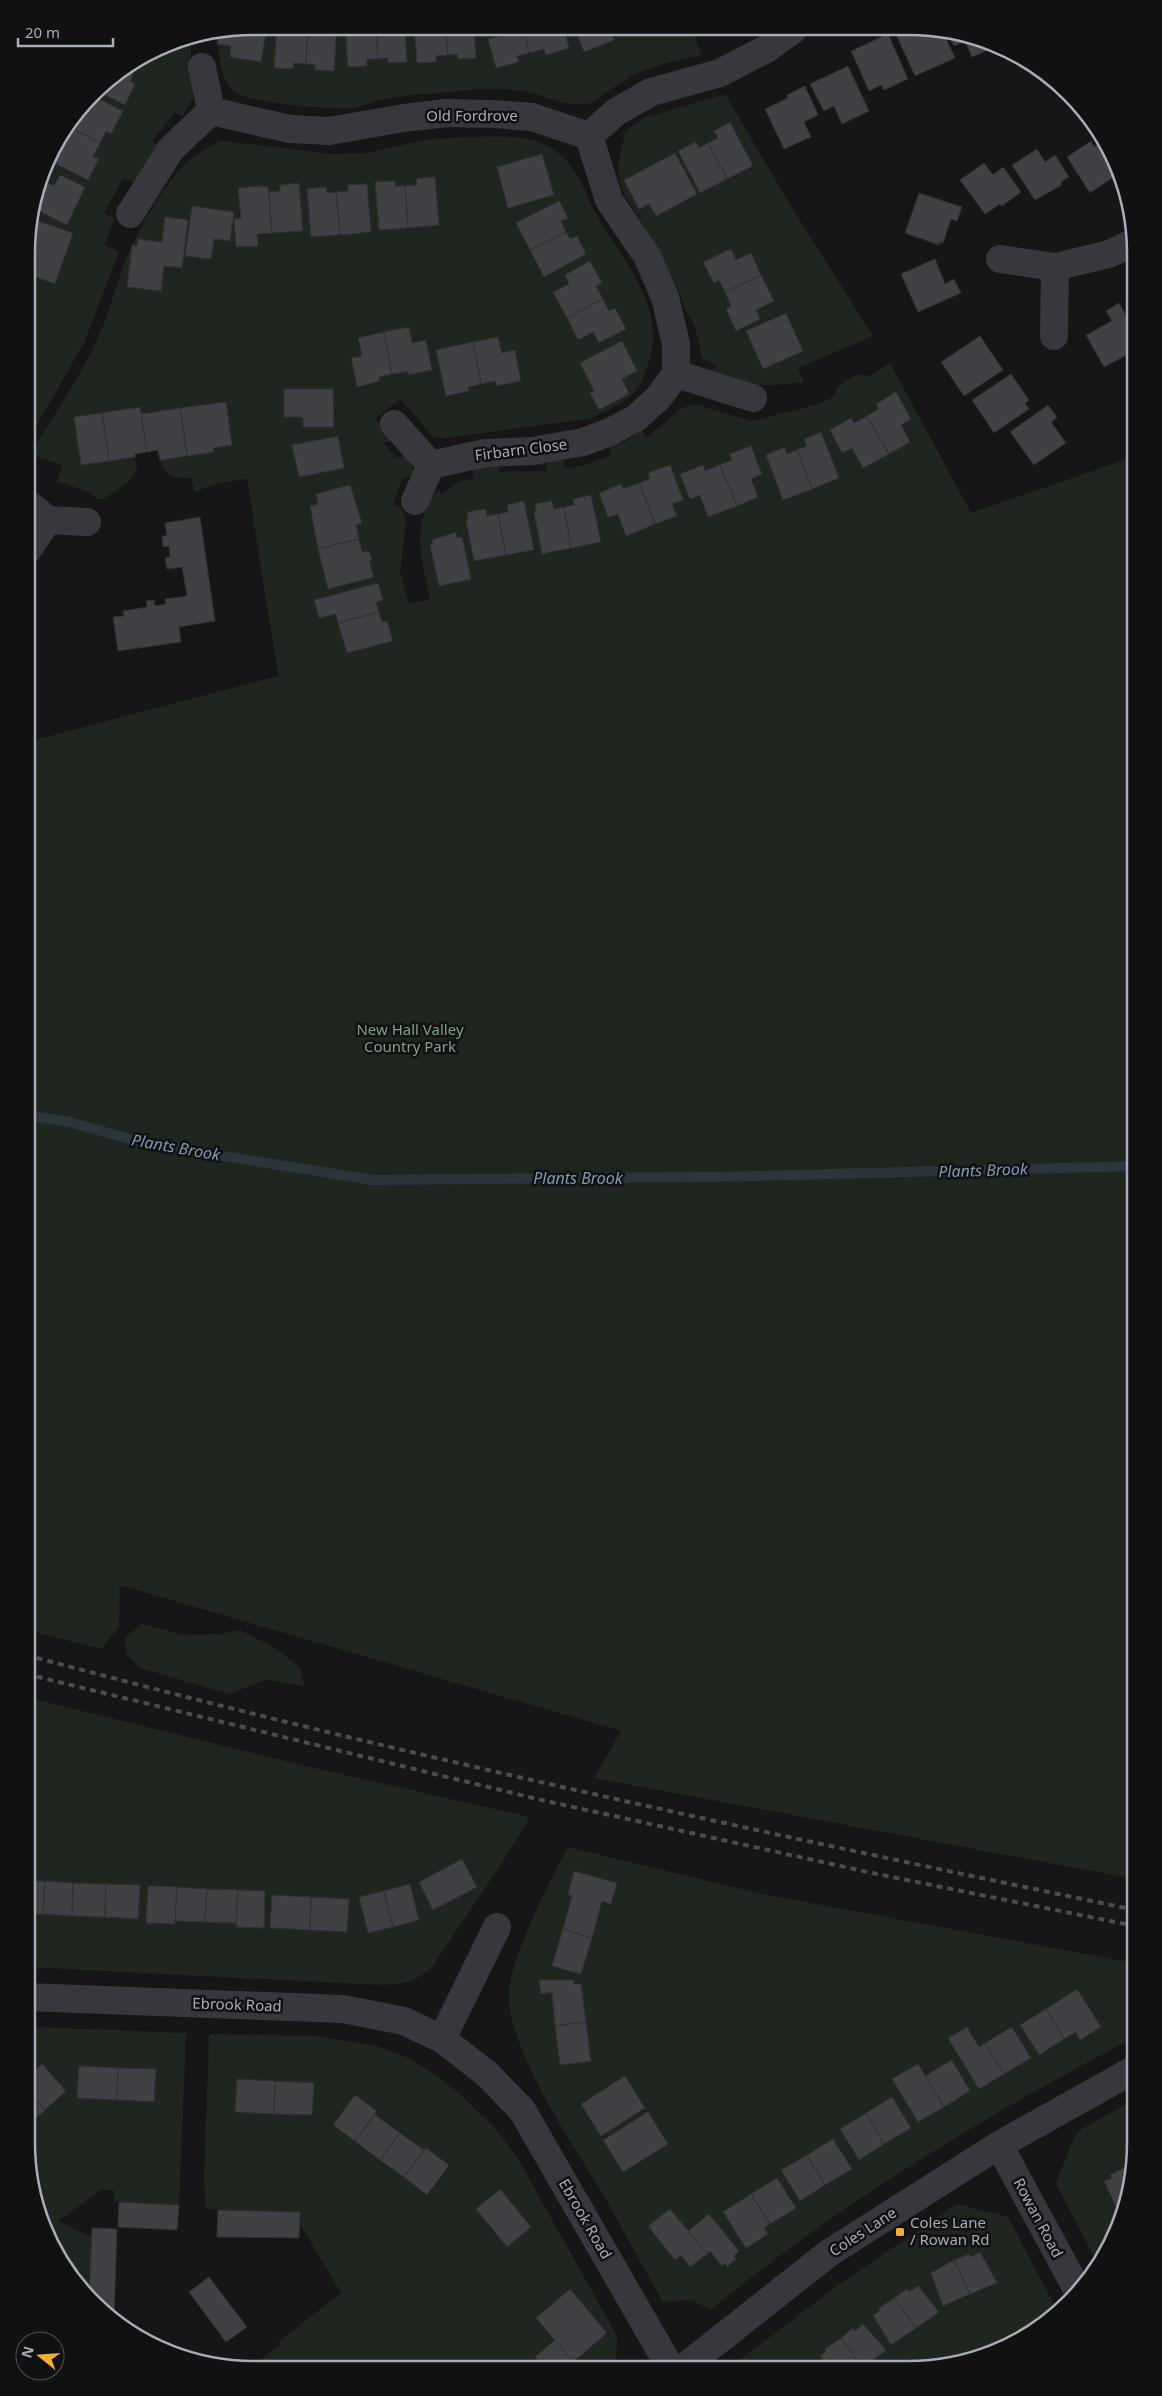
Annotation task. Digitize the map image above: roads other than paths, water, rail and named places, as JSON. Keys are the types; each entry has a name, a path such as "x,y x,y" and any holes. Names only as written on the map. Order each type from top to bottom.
{"street":[{"path":"753,398 676,374 676,344 665,296 647,256 609,200 589,136 616,112 651,92 720,74 768,48 786,35"},
{"path":"130,214 171,149 211,111 202,66"},
{"name":"Old Fordrove","path":"211,111 290,130 329,131 438,114 493,114 532,117 589,136"},
{"path":"1000,259 1055,267 1109,254 1127,245"},
{"path":"1054,336 1055,267"},
{"name":"Firbarn Close","path":"431,466 485,452 533,451 575,444 610,432 636,418 658,398 676,374"},
{"path":"394,424 431,466 415,502"},
{"path":"35,509 48,520 87,522"},
{"path":"35,539 48,520"},
{"path":"442,2039 497,1927"},
{"name":"Ebrook Road","path":"35,1997 343,2009 404,2021 442,2039 488,2074 522,2110 666,2361"},
{"name":"Coles Lane","path":"692,2361 829,2253 999,2145 1127,2073"},
{"name":"Rowan Road","path":"999,2145 1075,2285"}],"waterway":[{"name":"Plants Brook","path":"35,1116 70,1122 143,1143 372,1180 714,1177 1127,1166"}],"railway":[{"path":"35,1657 302,1726 579,1791 1127,1908"},
{"path":"35,1676 537,1799 872,1873 1127,1924"}],"place":[{"name":"Coles Lane / Rowan Rd","path":"900,2232"}],"park label":[{"name":"New Hall Valley Country Park","path":"410,1038"}]}
